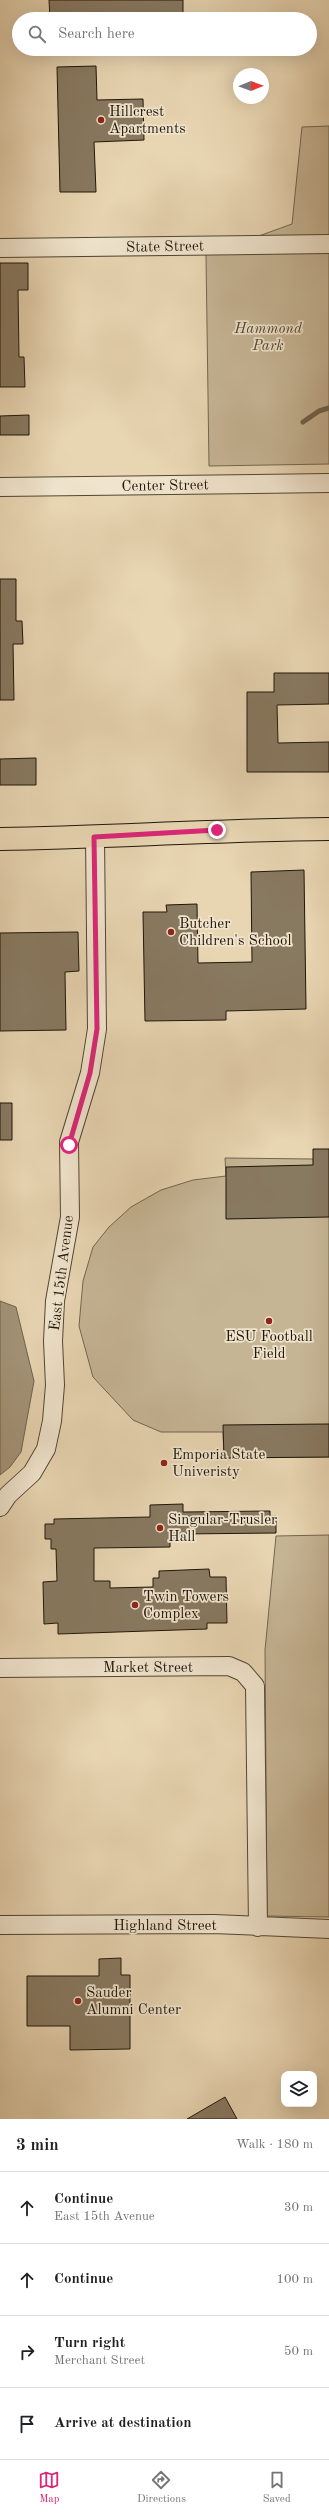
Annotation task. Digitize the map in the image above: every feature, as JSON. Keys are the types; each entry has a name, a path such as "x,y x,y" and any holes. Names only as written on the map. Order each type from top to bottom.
{"main road":[{"path":"0,838 94,837 217,830 329,829"}],"street":[{"name":"State Street","path":"0,248 329,244"},
{"name":"Center Street","path":"0,487 329,483"},
{"name":"East 15th Avenue","path":"0,1507 8,1495 32,1473 46,1449 55,1385 53,1341 55,1301 70,1217 69,1142 90,1073 97,1029 94,837"},
{"name":"Market Street","path":"0,1668 229,1666 243,1672 255,1686 258,1927"},
{"name":"Highland Street","path":"0,1925 214,1924 329,1929"}],"green space":[{"name":"Hammond Park","path":"329,126 329,464 209,466 206,255 292,224 302,127"},
{"path":"329,1149 329,1457 224,1458 223,1432 161,1432 133,1420 93,1377 79,1326 83,1281 93,1247 109,1227 131,1207 161,1190 193,1180 226,1176 225,1158 313,1159"},
{"path":"329,1535 329,1917 267,1916 265,1650 276,1536"}],"shaded area":[{"path":"0,1301 16,1307 34,1381 21,1452 10,1467 0,1475"}],"building":[{"path":"49,0 183,0 183,12 50,12"},
{"name":"Hillcrest Apartments","path":"96,66 97,100 143,99 144,140 94,142 96,192 60,192 57,67"},
{"path":"0,263 28,263 28,290 18,290 19,357 24,357 25,387 0,387"},
{"path":"29,415 29,435 0,435 0,416"},
{"path":"0,579 16,579 16,621 22,621 23,644 13,644 14,700 0,700"},
{"path":"274,673 329,673 329,704 277,705 278,743 329,742 329,772 247,772 247,692 274,692"},
{"path":"36,758 36,785 0,785 0,759"},
{"name":"Butcher Children's School","path":"304,870 306,1009 226,1011 226,1020 145,1021 143,912 167,912 166,905 197,904 198,963 252,962 251,872"},
{"path":"78,932 79,971 65,972 66,1030 0,1031 0,933"},
{"path":"0,1103 12,1103 12,1140 0,1140"},
{"path":"313,1149 329,1149 329,1217 226,1219 226,1167 313,1165"},
{"path":"329,1424 329,1457 224,1458 223,1425"},
{"path":"183,1504 183,1512 270,1511 270,1516 276,1516 276,1533 180,1534 180,1541 170,1542 170,1547 94,1548 94,1581 110,1581 110,1588 153,1587 153,1578 159,1578 159,1571 209,1569 210,1577 226,1577 227,1623 207,1623 207,1629 58,1634 58,1623 44,1624 43,1582 57,1581 56,1549 51,1549 51,1539 45,1539 45,1524 54,1524 54,1519 150,1517 150,1505"},
{"name":"Sauder Alumni Center","path":"121,1958 121,1975 130,1975 130,2049 70,2050 70,2026 27,2026 27,1976 99,1976 99,1959"},
{"path":"225,2097 237,2119 187,2119"}],"waterway":[{"path":"303,422 319,411 329,408"}],"place":[{"name":"Hillcrest Apartments","path":"101,120"},
{"name":"Butcher Children's School","path":"171,932"},
{"name":"ESU Football Field","path":"269,1321"},
{"name":"Emporia State Univeristy","path":"164,1463"},
{"name":"Singular-Trusler Hall","path":"160,1528"},
{"name":"Twin Towers Complex","path":"135,1605"},
{"name":"Sauder Alumni Center","path":"78,2001"}],"route":[{"path":"69,1145 90,1073 97,1029 96,876 94,837 217,830"}]}
